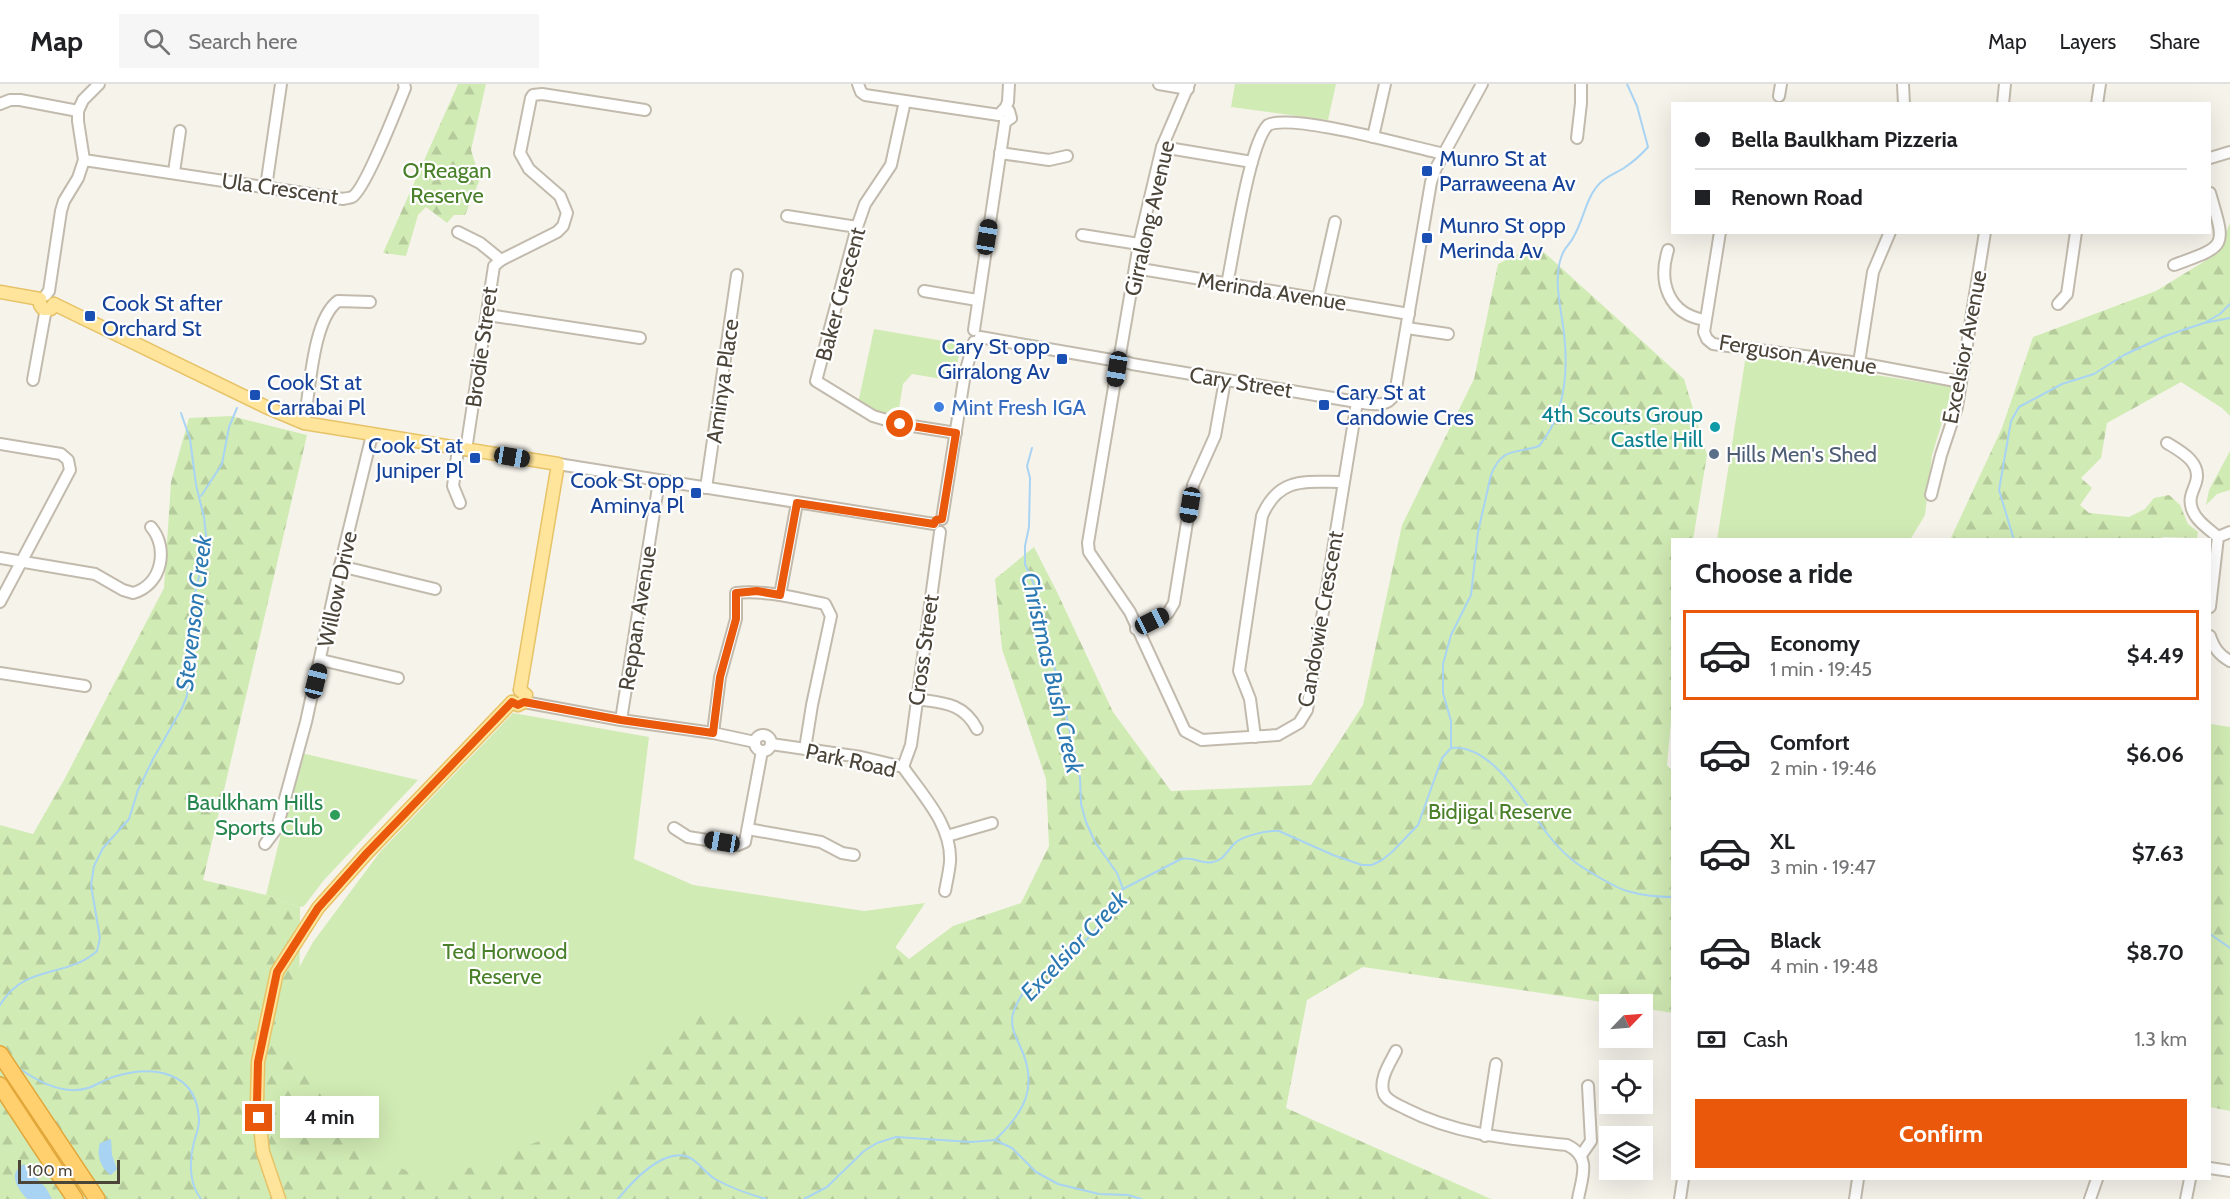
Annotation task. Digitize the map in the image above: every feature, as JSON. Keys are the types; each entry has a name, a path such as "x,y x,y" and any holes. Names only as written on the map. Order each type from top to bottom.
{"highway":[{"path":"0,1054 97,1199"},
{"path":"0,1085 75,1199"}],"main road":[{"path":"0,292 47,302 304,423 558,464 519,698 374,845 318,908 277,972 258,1062 257,1102 263,1152 279,1199"}],"street":[{"path":"33,380 61,211 64,201 78,178 84,160 78,111 83,100 99,84"},
{"path":"266,186 281,84"},
{"name":"Ula Crescent","path":"84,160 343,198 353,196 360,188 379,150 405,88 404,84"},
{"path":"858,84 865,95 1003,116"},
{"name":"Cross Street","path":"903,766 911,745 938,525 967,366 976,336 977,300 1009,84"},
{"path":"1159,84 1188,87"},
{"path":"1373,137 1385,84"},
{"name":"Cary Street","path":"976,336 1357,402 1381,405 1389,402 1393,398 1407,328 1428,192 1443,154 1482,84"},
{"path":"1577,138 1581,84"},
{"path":"1779,96 1780,84"},
{"path":"1903,84 1904,102"},
{"path":"2003,102 2006,84"},
{"path":"2097,102 2100,84"},
{"name":"Girralong Avenue","path":"1119,361 1139,244 1162,147 1188,87"},
{"name":"Brodie Street","path":"460,503 454,490 488,315 491,275 494,266 501,260 550,236 563,226 566,220 567,213 560,196 529,169 520,153 529,102 533,95 542,94 645,110"},
{"path":"0,105 10,100 20,100 78,111"},
{"name":"Baker Crescent","path":"905,101 891,165 865,204 857,227 816,381 873,416 900,424 956,433"},
{"path":"1227,284 1252,162 1265,127 1272,123 1298,123 1373,137 1443,154"},
{"path":"174,172 180,131"},
{"path":"1162,147 1252,162"},
{"path":"2211,158 2230,152"},
{"path":"1000,153 1049,160 1067,156"},
{"path":"2174,265 2216,248 2221,233 2211,197"},
{"path":"787,216 857,227"},
{"path":"1318,298 1335,222"},
{"path":"458,232 480,243 501,260"},
{"name":"Ferguson Avenue","path":"1720,234 1704,332 1713,344 1859,363 1961,382"},
{"path":"1859,363 1873,272 1889,234"},
{"name":"Excelsior Avenue","path":"1932,495 1941,455 1957,407 1985,234"},
{"path":"2058,304 2067,294 2076,234"},
{"path":"1082,235 1139,244"},
{"path":"1668,250 1663,270 1668,294 1686,312 1695,318 1705,320"},
{"name":"Merinda Avenue","path":"1135,268 1409,314"},
{"name":"Aminya Place","path":"706,488 737,275"},
{"path":"924,291 977,300"},
{"path":"304,423 319,333 328,310 338,301 369,303"},
{"path":"488,315 640,338"},
{"path":"1407,328 1448,334"},
{"name":"Candowie Crescent","path":"1119,361 1088,543 1089,552 1123,600 1185,731 1202,740 1278,735 1299,723 1307,710 1357,402"},
{"path":"1136,629 1168,613 1174,603 1193,485 1215,436 1225,380"},
{"name":"Willow Drive","path":"265,843 277,828 321,660 340,566 372,435"},
{"path":"2167,443 2192,461 2197,480 2190,499 2192,510 2199,520 2218,537"},
{"path":"0,444 61,454 68,460 70,470 0,602"},
{"path":"558,464 938,525"},
{"name":"Reppan Avenue","path":"621,720 659,481"},
{"path":"1255,737 1250,699 1239,670 1263,516 1269,501 1285,486 1311,482 1343,482"},
{"path":"780,595 797,503"},
{"path":"0,558 95,574 129,592 139,591 150,583 161,561 161,547 151,527"},
{"path":"2211,598 2218,537 2224,532 2230,532"},
{"path":"340,566 435,589"},
{"path":"713,733 720,677 736,619 736,593 757,591 780,595 825,604 831,616 804,749"},
{"path":"2211,638 2221,656 2230,661"},
{"path":"321,660 398,678"},
{"path":"0,673 85,686"},
{"path":"519,698 621,720 713,733 758,747 745,842 738,845 688,837 674,828"},
{"path":"916,699 953,705 970,716 976,729"},
{"name":"Park Road","path":"758,747 769,749 771,744 861,757 903,766 944,826 950,863 945,891"},
{"path":"947,836 992,823"},
{"path":"748,830 821,842 842,854 854,855"},
{"path":"1396,1051 1383,1078 1384,1094 1389,1101 1433,1121 1463,1131 1485,1136 1567,1145 1582,1154"},
{"path":"1485,1136 1496,1064"},
{"path":"1578,1199 1584,1164 1582,1154 1591,1141 1588,1086"},
{"path":"2211,1168 2230,1171"},
{"path":"1680,1199 1683,1180"},
{"path":"1855,1199 1858,1180"},
{"path":"2090,1199 2097,1180"},
{"path":"2186,1199 2190,1180"}],"green space":[{"name":"O'Reagan Reserve","path":"458,84 486,84 471,150 480,179 465,215 454,215 447,223 426,207 418,215 406,256 383,253"},
{"path":"1235,84 1336,84 1328,120 1231,107"},
{"path":"2230,223 2230,416 2222,408 2181,382 2107,423 2101,458 2081,478 2092,488 2080,505 2089,513 2129,517 2145,509 2154,498 2169,495 2180,505 2188,524 2198,532 2197,538 1951,538 2002,428 2033,337 2156,291 2218,253"},
{"name":"Bidjigal Reserve","path":"1536,245 1684,379 1707,455 1693,538 1671,538 1671,722 1667,765 1671,770 1671,1013 1653,1010 1653,994 1599,994 1599,1001 1363,967 1307,1000 1286,1108 1491,1199 0,1199 0,825 33,834 64,780 164,588 171,482 189,418 231,416 307,435 203,880 266,895 300,907 299,1022 601,1054 873,928 909,959 953,926 1021,903 1049,846 1046,779 1002,649 995,579 1034,547 1113,712 1171,791 1311,785 1363,705 1402,525 1474,379 1498,264"},
{"path":"874,329 961,344 954,381 912,374 903,384 898,414 894,417 874,412 858,403"},
{"path":"1746,355 1953,387 1932,455 1925,515 1911,538 1717,538"},
{"path":"2230,451 2230,490 2217,494 2206,505 2209,490"},
{"name":"Ted Horwood Reserve","path":"513,713 649,737 634,859 693,885 864,911 925,903 889,957 811,1017 696,1012 571,1129 432,1182 363,1151 273,1031 295,975 313,942 380,852"},
{"path":"2211,724 2230,727 2230,1111 2211,1107"},
{"name":"Baulkham Hills Sports Club","path":"301,753 418,780 324,880 304,906 300,907 266,895"}],"water":[{"path":"111,1139 112,1155 117,1169 111,1175 102,1165 99,1152 100,1143"},
{"path":"24,1164 46,1188 52,1199 27,1199 23,1195 15,1181 15,1176"}],"waterway":[{"path":"1451,748 1451,721 1443,693 1443,664 1451,635 1471,595 1478,532 1491,475 1495,466 1505,455 1539,446 1549,432 1561,402 1565,352 1558,271 1562,255 1573,239 1595,189 1606,178 1640,156 1648,147 1637,106 1627,84"},
{"path":"2206,322 2220,314 2230,304"},
{"path":"2013,538 1999,490 2011,421 2019,407 2062,384 2094,374 2124,355 2165,336 2204,323 2230,318"},
{"path":"201,496 222,464 229,427 237,408"},
{"name":"Stevenson Creek","path":"0,1005 21,983 85,960 97,951 100,938 91,885 94,866 103,848 129,819 138,790 187,696 193,601 207,544 190,439 181,413"},
{"name":"Christmas Bush Creek","path":"1032,448 1027,466 1030,478 1029,527 1025,546 1025,564 1036,589 1041,633 1062,695 1080,778 1081,804 1086,822 1095,842 1117,873 1123,889"},
{"name":"Excelsior Creek","path":"995,1140 1014,1119 1026,1098 1028,1086 1026,1060 1012,1025 1014,1011 1020,998 1038,977 1092,934 1123,889 1181,859 1209,863 1217,861 1237,841 1268,831 1279,831 1333,855 1362,865 1372,865 1392,852 1418,825 1442,758 1451,748 1466,749 1481,756 1495,767 1520,795 1552,839 1579,865 1627,891 1650,896 1671,897"},
{"name":"Excelsior Creek","path":"2211,935 2230,948"},
{"path":"16,1066 41,1081 69,1090 88,1088 128,1073 157,1072 181,1081 190,1090 196,1103 199,1120 192,1149 191,1172 194,1186 201,1199"},
{"path":"804,1199 827,1187 864,1151 877,1143 896,1137 971,1142 995,1140 1012,1148 1036,1172 1058,1184 1099,1194 1128,1195 1141,1199"},
{"path":"618,1199 631,1184 657,1162 676,1155 690,1158 715,1179 727,1185 766,1199"}],"place":[{"name":"Munro St at Parraweena Av","path":"1427,171"},
{"name":"Munro St opp Merinda Av","path":"1427,238"},
{"name":"Cook St after Orchard St","path":"90,316"},
{"name":"Cary St opp Girralong Av","path":"1062,359"},
{"name":"Cook St at Carrabai Pl","path":"255,395"},
{"name":"Cary St at Candowie Cres","path":"1324,405"},
{"name":"Mint Fresh IGA","path":"939,407"},
{"name":"4th Scouts Group Castle Hill","path":"1715,427"},
{"name":"Hills Men's Shed","path":"1714,454"},
{"name":"Cook St at Juniper Pl","path":"475,458"},
{"name":"Cook St opp Aminya Pl","path":"696,493"},
{"name":"Baulkham Hills Sports Club","path":"335,815"}],"route":[{"path":"259,1118 258,1062 277,972 318,908 367,853 512,702 516,705 524,702 621,720 713,733 720,677 736,619 736,593 757,591 780,595 797,503 934,524 936,520 942,519 956,433 900,424"}]}
